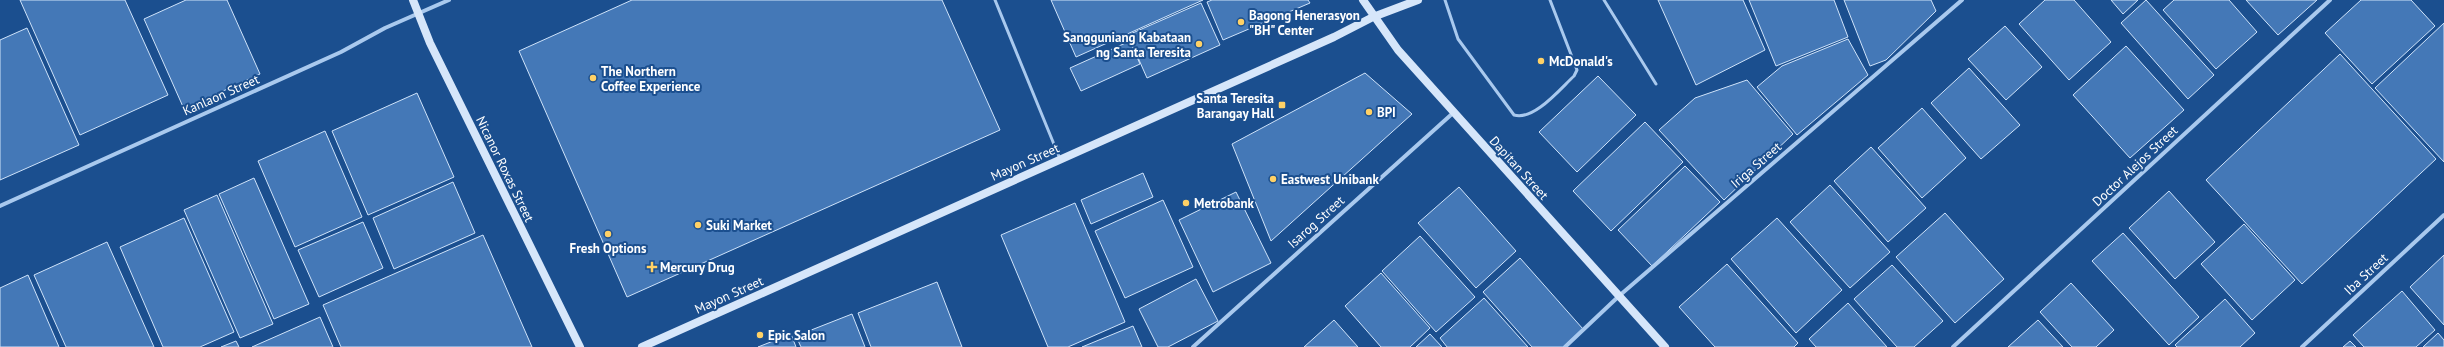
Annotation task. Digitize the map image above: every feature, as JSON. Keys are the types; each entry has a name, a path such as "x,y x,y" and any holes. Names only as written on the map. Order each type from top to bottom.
{"street":[{"name":"Nicanor Roxas Street","path":"413,0 434,50 580,347"},
{"name":"Kanlaon Street","path":"0,206 341,52 419,13 449,0"},
{"name":"Dapitan Street","path":"1363,0 1373,17 1398,50 1453,113 1665,347"},
{"name":"Mayon Street","path":"642,347 1060,159 1334,38 1373,17 1418,0"},
{"name":"Iriga Street","path":"1565,347 1619,296 1962,0"},
{"name":"Doctor Alejos Street","path":"1953,347 2330,0"},
{"name":"Isarog Street","path":"1193,347 1453,113"},
{"name":"Iba Street","path":"2302,347 2444,216"}],"lane":[{"path":"995,0 1060,159"},
{"path":"1445,0 1458,39 1514,115 1522,117 1531,115 1574,76 1577,70 1550,0"},
{"path":"1604,0 1656,84"}],"building":[{"path":"20,0 125,0 168,95 80,135"},
{"path":"186,0 227,0 260,74 184,109 144,19"},
{"name":"Suki Market","path":"632,0 942,0 1000,130 627,297 519,51"},
{"path":"1051,0 1203,0 1076,57"},
{"name":"Bagong Henerasyon \"BH\" Center","path":"1212,0 1308,0 1310,3 1223,40 1207,2"},
{"path":"1658,0 1743,0 1765,50 1696,85"},
{"path":"1749,0 1834,0 1848,37 1776,66"},
{"path":"1844,0 1931,0 1936,11 1886,60 1870,66"},
{"path":"2045,0 2074,0 2111,42 2069,80 2019,24"},
{"path":"2111,0 2138,0 2123,14"},
{"path":"2146,0 2214,75 2188,99 2121,23"},
{"path":"2174,0 2229,0 2257,32 2216,69 2163,10"},
{"path":"2246,0 2317,0 2278,35"},
{"path":"2361,0 2411,0 2435,26 2372,84 2325,33"},
{"path":"1201,3 1220,45 1147,78 1128,35"},
{"path":"2444,23 2444,162 2375,88"},
{"path":"2005,26 2042,67 2006,100 1968,59"},
{"path":"27,28 79,145 0,180 0,40"},
{"path":"1848,39 1868,75 1797,135 1757,87 1782,66"},
{"path":"1130,41 1140,64 1081,91 1070,68"},
{"path":"2126,46 2184,110 2130,158 2073,95"},
{"path":"2340,54 2436,159 2302,284 2206,180"},
{"path":"1969,68 2020,125 1981,159 1931,103"},
{"path":"1365,73 1412,114 1271,241 1232,144"},
{"path":"1598,76 1636,115 1577,172 1539,132"},
{"path":"1747,80 1793,134 1724,200 1659,130 1695,98"},
{"path":"417,93 454,177 368,215 332,131"},
{"path":"1922,108 1966,158 1922,198 1878,148"},
{"path":"1645,122 1683,162 1611,231 1573,191"},
{"path":"325,131 362,217 295,247 258,161"},
{"path":"1871,147 1926,208 1888,242 1834,181"},
{"path":"1685,166 1720,202 1652,266 1618,230"},
{"path":"1143,173 1153,197 1091,224 1081,200"},
{"path":"254,178 309,304 274,319 219,194"},
{"path":"453,182 475,233 394,269 373,218"},
{"path":"1830,185 1890,252 1850,288 1790,222"},
{"path":"1459,187 1516,251 1476,288 1418,223"},
{"path":"2169,191 2215,242 2175,279 2129,228"},
{"path":"1236,192 1271,263 1213,292 1179,220"},
{"path":"217,195 273,324 240,338 184,210"},
{"path":"1163,200 1193,267 1125,298 1095,231"},
{"path":"1075,203 1125,322 1068,347 1048,347 1001,235"},
{"path":"1945,213 2004,279 1955,323 1896,257"},
{"path":"184,218 234,332 200,347 163,347 120,247"},
{"path":"1777,218 1842,290 1796,333 1731,259"},
{"path":"363,222 383,268 319,297 298,250"},
{"path":"2244,224 2295,280 2252,320 2201,264"},
{"path":"2123,233 2199,317 2169,345 2092,261"},
{"path":"483,235 532,347 341,347 323,305"},
{"path":"1420,236 1475,297 1436,332 1382,271"},
{"path":"107,242 154,347 66,347 34,275"},
{"path":"2444,255 2444,325 2410,287"},
{"path":"1520,258 1583,329 1563,347 1532,347 1483,292"},
{"path":"1727,264 1798,343 1794,347 1715,347 1679,307"},
{"path":"1892,265 1943,321 1914,347 1897,347 1854,299"},
{"path":"1381,273 1430,328 1410,347 1381,347 1345,306"},
{"path":"28,275 59,347 0,347 0,288"},
{"path":"1196,279 1218,321 1168,347 1158,347 1139,309"},
{"path":"937,282 962,347 871,347 858,313"},
{"path":"2071,283 2114,330 2096,347 2072,347 2040,312"},
{"path":"2402,291 2435,330 2416,347 2364,347 2353,335"},
{"path":"1484,298 1528,347 1447,347 1440,338"},
{"path":"2225,299 2255,333 2240,347 2177,347 2175,345"},
{"path":"1848,303 1887,347 1816,347 1809,339"},
{"path":"852,314 865,347 801,347 796,336"},
{"path":"320,317 333,347 252,347"},
{"path":"1334,320 1358,347 1304,347"},
{"path":"2038,320 2063,347 2008,347"},
{"path":"1133,326 1142,347 1082,347"},
{"path":"2438,333 2444,340 2444,347 2423,347"},
{"path":"791,334 796,347 758,347"},
{"path":"1430,334 1442,347 1416,347"},
{"path":"236,341 239,347 221,347"},
{"path":"2350,341 2356,347 2343,347"}],"place":[{"name":"Bagong Henerasyon \"BH\" Center","path":"1241,22"},
{"name":"Sangguniang Kabataan ng Santa Teresita","path":"1199,44"},
{"name":"McDonald's","path":"1541,61"},
{"name":"The Northern Coffee Experience","path":"593,78"},
{"name":"Santa Teresita Barangay Hall","path":"1282,105"},
{"name":"BPI","path":"1369,112"},
{"name":"Eastwest Unibank","path":"1273,179"},
{"name":"Metrobank","path":"1186,203"},
{"name":"Suki Market","path":"698,225"},
{"name":"Fresh Options","path":"608,234"},
{"name":"Mercury Drug","path":"652,267"},
{"name":"Epic Salon","path":"760,335"}]}
